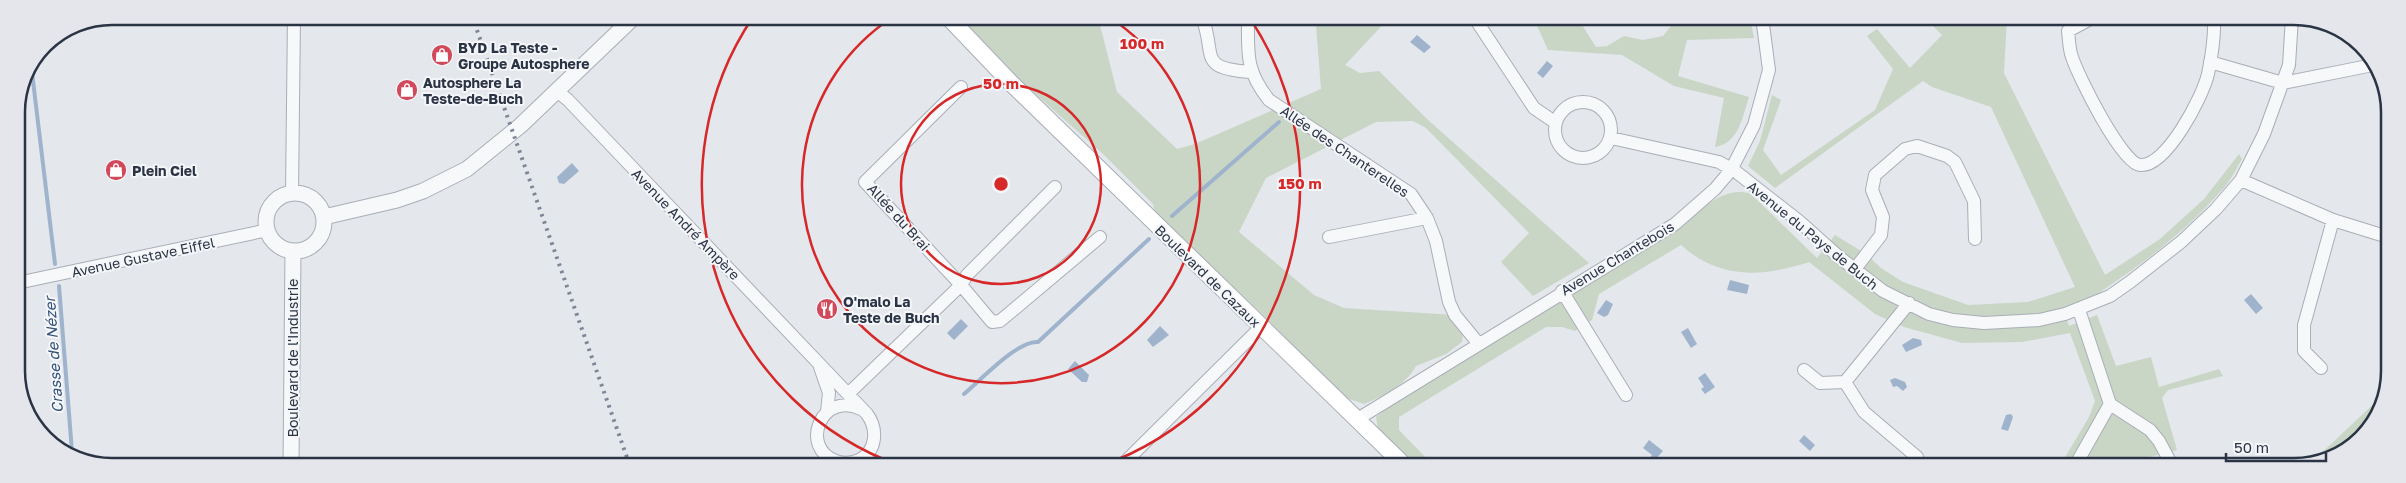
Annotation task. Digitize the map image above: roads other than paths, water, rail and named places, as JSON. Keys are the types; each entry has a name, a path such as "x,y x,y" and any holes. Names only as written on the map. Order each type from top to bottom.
{"main road":[{"name":"Boulevard de Cazaux","path":"944,25 1013,86"},
{"name":"Boulevard de Cazaux","path":"956,25 1013,86 1396,458"}],"street":[{"path":"292,193 294,25"},
{"path":"324,217 397,200 423,191 467,169 513,132 626,25"},
{"path":"1203,25 1208,51 1214,64 1225,70 1251,72"},
{"name":"Allée des Chanterelles","path":"1248,25 1248,53 1251,72 1269,100 1405,189 1427,218 1436,241 1449,302 1455,316 1478,343"},
{"path":"1479,25 1534,108 1556,123"},
{"name":"Avenue Chantebois","path":"1356,420 1478,343 1675,224 1715,189 1731,170 1754,125 1769,70 1763,25"},
{"path":"2079,25 2068,31 2072,57 2107,128 2129,160 2138,166 2146,165 2155,160 2182,129 2207,76 2213,46 2214,25"},
{"name":"Avenue du Pays de Buch","path":"1611,138 1719,162 1800,222 1883,291 1929,314 1973,323 2039,320 2079,310 2110,296 2181,242 2216,209 2241,180 2264,134 2289,65 2292,25"},
{"path":"2210,62 2283,83 2368,66"},
{"name":"Allée du Brai","path":"961,87 865,182 961,285"},
{"name":"Avenue André Ampère","path":"557,91 815,358 849,394 861,410 867,414 874,427 874,441 867,454 861,458"},
{"path":"1586,102 1604,110 1612,128 1611,138 1603,151 1596,156 1579,158 1563,150 1557,142 1556,123 1560,114 1567,107 1586,102"},
{"path":"1855,269 1881,235 1883,218 1872,190 1875,175 1911,147 1917,146 1947,156 1955,162 1974,201 1975,239"},
{"path":"2241,180 2333,220 2381,235"},
{"path":"849,394 961,285 967,275 1055,187"},
{"path":"292,193 306,195 318,204 324,217 324,226 320,237 312,246 293,251 280,246 271,237 268,230 267,217 270,207 278,198 292,193"},
{"path":"1329,237 1427,218"},
{"path":"2321,368 2304,350 2304,325 2333,220"},
{"name":"Avenue Gustave Eiffel","path":"25,281 268,230"},
{"path":"961,285 992,322 1000,322 1100,237"},
{"name":"Boulevard de l'Industrie","path":"291,458 293,251"},
{"path":"1562,292 1626,395"},
{"path":"1804,370 1820,383 1845,382 1909,303"},
{"path":"2079,310 2110,404 2150,430 2159,441 2168,458"},
{"path":"1135,458 1261,327"},
{"name":"Avenue André Ampère","path":"815,358 829,393 827,412 818,425 818,441 830,458"},
{"path":"1845,382 1864,412 1917,457"},
{"path":"2080,458 2110,404"},
{"path":"827,412 840,406 854,406 861,410"}],"water":[{"path":"1417,35 1431,47 1424,53 1410,42"},
{"path":"1547,61 1553,66 1543,78 1537,73"},
{"path":"572,163 579,171 564,184 559,183 557,177"},
{"path":"1730,280 1749,285 1747,294 1727,290"},
{"path":"2251,294 2263,308 2256,314 2244,300"},
{"path":"1606,300 1613,304 1608,315 1604,317 1597,313"},
{"path":"961,319 968,326 954,340 947,333"},
{"path":"1160,326 1169,335 1153,347 1147,340"},
{"path":"1688,328 1697,344 1691,348 1681,332"},
{"path":"1913,338 1921,340 1922,345 1906,352 1902,345"},
{"path":"1075,361 1089,375 1087,382 1082,382 1068,369"},
{"path":"1705,373 1715,387 1705,394 1701,389 1704,387 1698,378"},
{"path":"1895,378 1905,382 1907,387 1903,391 1897,386 1893,387 1890,380"},
{"path":"2011,414 2013,417 2008,431 2001,429 2006,415"},
{"path":"1804,435 1815,445 1810,451 1799,441"},
{"path":"1649,440 1663,451 1657,458 1650,458 1652,455 1643,448"}],"waterway":[{"name":"Crasse de Nézer","path":"33,77 55,264"},
{"path":"1172,216 1279,122"},
{"path":"964,394 1010,354 1020,347 1038,342 1149,239"},
{"name":"Crasse de Nézer","path":"59,286 72,448"}],"railway":[{"path":"475,25 627,458"}],"place":[{"name":"BYD La Teste - Groupe Autosphere","path":"442,55"},
{"name":"Autosphere La Teste-de-Buch","path":"407,90"},
{"name":"Plein Ciel","path":"116,170"},
{"name":"O'malo La Teste de Buch","path":"827,309"}]}
